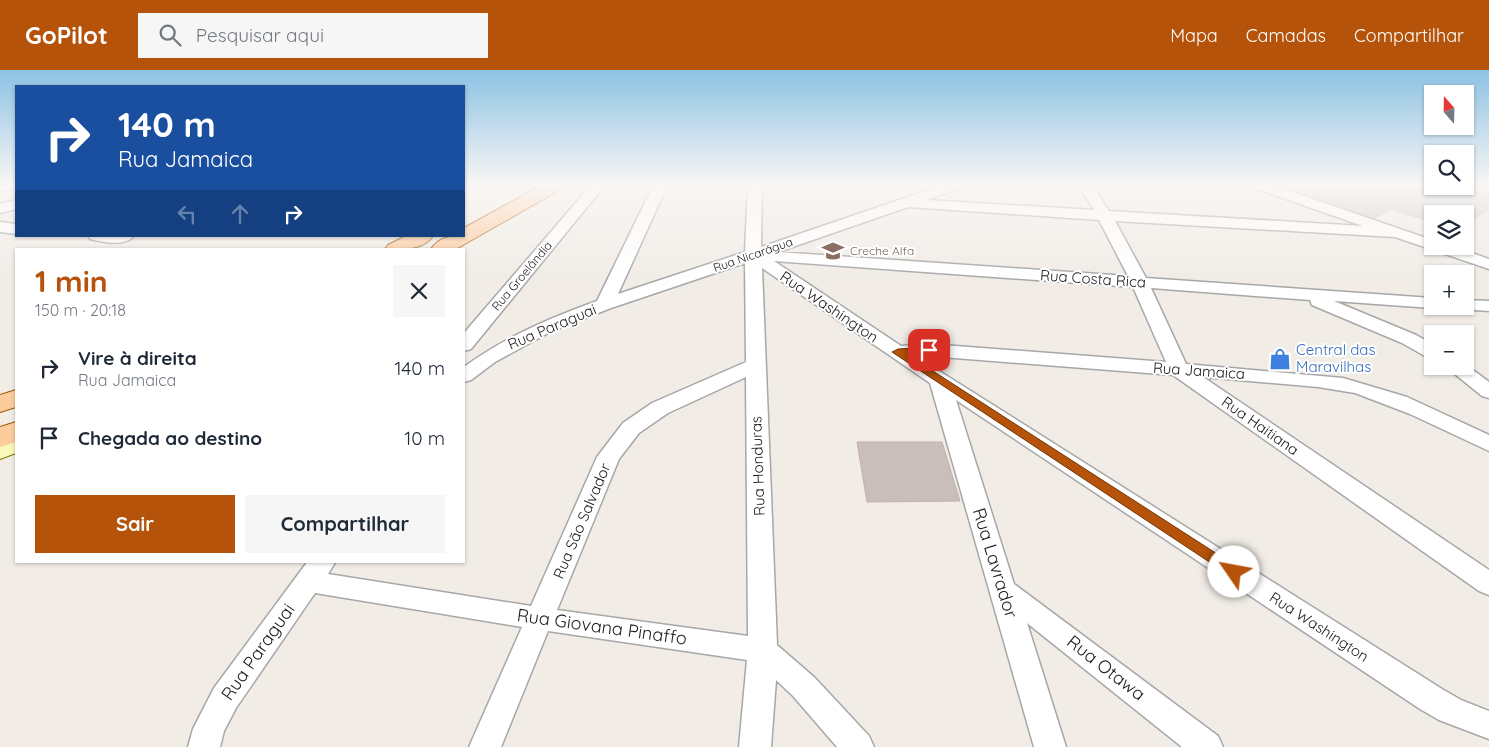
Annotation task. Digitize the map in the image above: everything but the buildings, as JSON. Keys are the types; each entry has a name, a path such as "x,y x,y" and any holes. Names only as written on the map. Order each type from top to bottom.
{"main road":[{"path":"465,235 500,216"},
{"path":"397,248 421,237"},
{"path":"443,248 462,237"},
{"path":"0,404 15,398"},
{"path":"0,438 15,432"}],"street":[{"name":"Rua Groelândia","path":"465,344 573,216"},
{"name":"Rua Paraguai","path":"465,375 501,348 604,305 646,216"},
{"name":"Rua Honduras","path":"754,216 755,365 763,650 755,747"},
{"name":"Rua Nicarágua","path":"604,305 867,216"},
{"path":"1099,216 1398,233"},
{"path":"1105,216 1140,283 1178,370"},
{"path":"1348,216 1424,242"},
{"path":"0,222 15,217"},
{"path":"0,227 15,229"},
{"path":"108,237 123,237"},
{"name":"Rua Costa Rica","path":"753,255 1424,302"},
{"name":"Rua Washington","path":"753,255 939,380 1431,699 1450,710 1489,725"},
{"path":"1462,255 1489,264"},
{"path":"1301,294 1409,339 1424,347"},
{"path":"1474,305 1489,306"},
{"name":"Rua Jamaica","path":"898,352 929,350 1293,378 1343,384 1397,400 1441,419 1489,444"},
{"name":"Rua São Salvador","path":"485,747 608,457 631,428 660,408 755,365"},
{"name":"Rua Haitiana","path":"1178,370 1489,584"},
{"path":"1467,375 1489,392"},
{"name":"Rua Lavrador","path":"939,380 1050,747"},
{"path":"0,449 15,443"},
{"name":"Rua Paraguai","path":"204,747 209,729 225,698 315,571"},
{"name":"Rua Giovana Pinaffo","path":"315,571 540,619 763,650"},
{"name":"Rua Otawa","path":"1004,590 1207,747"},
{"path":"763,650 804,687 858,747"}],"shaded area":[{"path":"1360,216 1381,216 1372,220"},
{"path":"1409,216 1424,216 1424,220"}],"place":[{"name":"Creche Alfa","path":"833,251"},
{"name":"Central das Maravilhas","path":"1280,359"}],"route":[{"path":"929,350 898,352 1234,572"}]}
